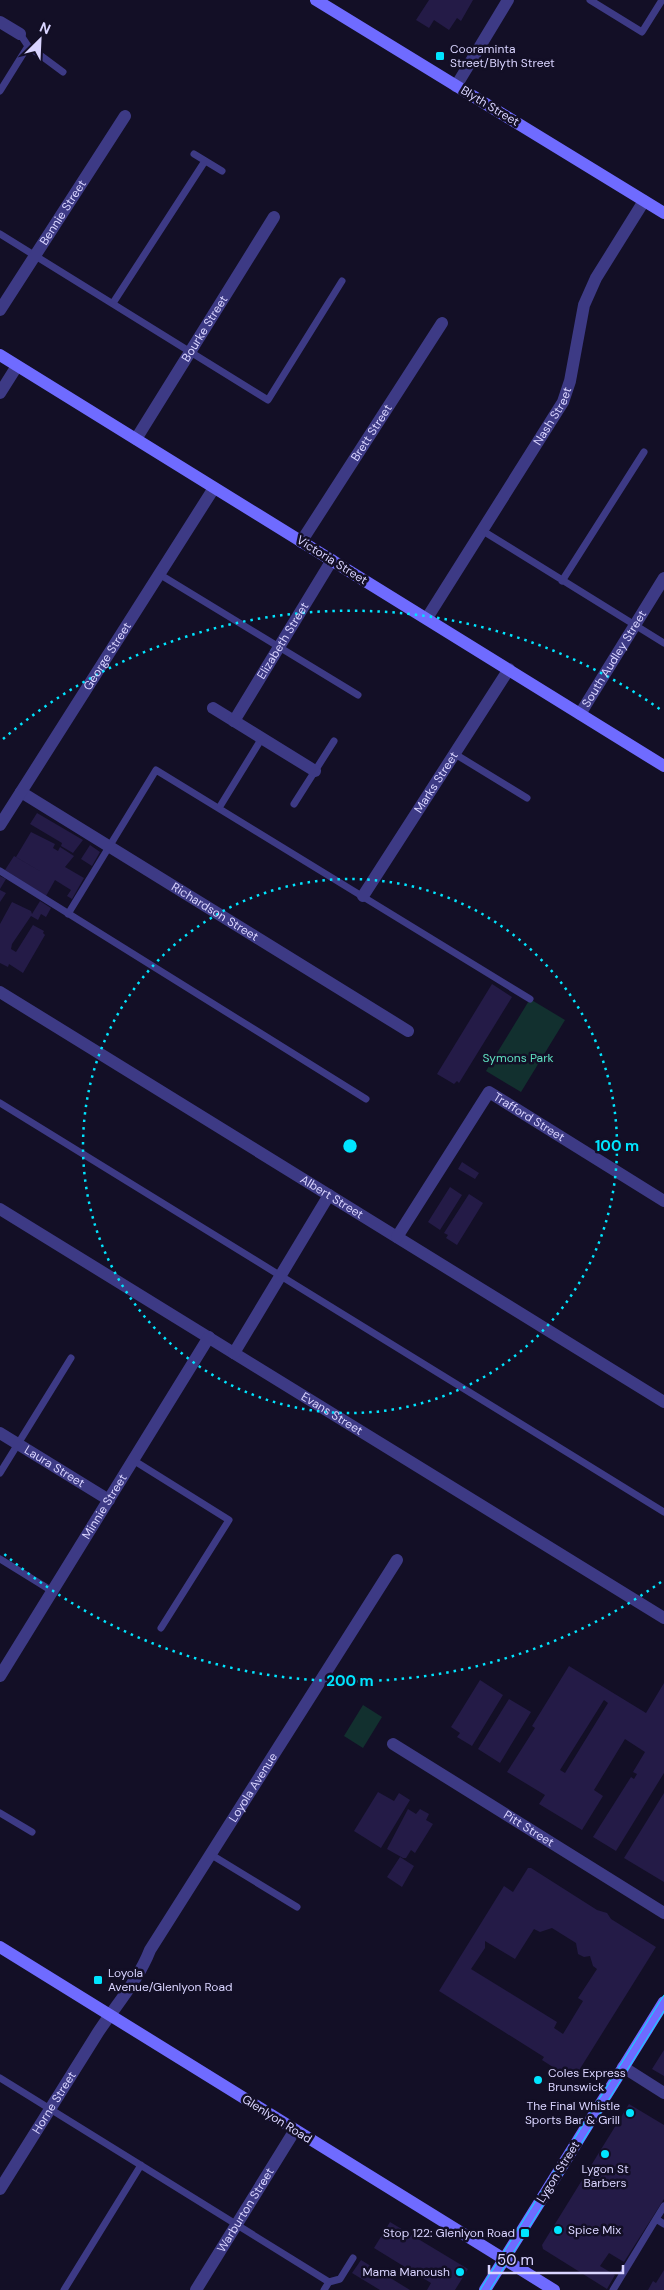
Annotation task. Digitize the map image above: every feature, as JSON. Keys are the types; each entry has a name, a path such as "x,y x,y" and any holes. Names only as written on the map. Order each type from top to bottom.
{"street":[{"name":"Blyth Street","path":"316,0 664,213"},
{"path":"456,86 508,0"},
{"path":"0,22 20,34"},
{"name":"Bennie Street","path":"0,310 125,116"},
{"name":"Nash Street","path":"426,618 483,531 563,402 570,381 584,305 596,278 644,201"},
{"name":"Bourke Street","path":"136,439 274,217"},
{"name":"Brett Street","path":"302,542 442,323"},
{"name":"Victoria Street","path":"0,355 664,766"},
{"path":"0,394 17,366"},
{"name":"George Street","path":"0,825 214,488"},
{"name":"Elizabeth Street","path":"234,721 332,560"},
{"name":"South Audley Street","path":"580,714 664,578"},
{"name":"Marks Street","path":"363,896 509,669"},
{"path":"212,708 315,771"},
{"name":"Richardson Street","path":"21,792 408,1031"},
{"name":"Albert Street","path":"0,992 664,1402"},
{"name":"Trafford Street","path":"397,1237 489,1092 664,1201"},
{"path":"234,1353 329,1195"},
{"name":"Evans Street","path":"0,1209 664,1618"},
{"name":"Minnie Street","path":"0,1676 209,1337"},
{"name":"Laura Street","path":"0,1433 108,1500"},
{"name":"Loyola Avenue","path":"111,2016 210,1854 397,1560"},
{"name":"Pitt Street","path":"393,1744 664,1913"},
{"name":"Glenlyon Road","path":"0,1947 554,2290"},
{"name":"Lygon Street","path":"485,2290 664,2002"},
{"name":"Horne Street","path":"0,2189 97,2034 111,2016"},
{"path":"623,2067 664,2093"},
{"name":"Warburton Street","path":"196,2290 295,2130"}],"lane":[{"path":"590,0 642,32 662,0"},
{"path":"20,34 28,46 64,72"},
{"path":"0,91 28,46"},
{"path":"194,154 222,171"},
{"path":"113,303 205,161"},
{"path":"0,234 268,400 342,281"},
{"path":"562,581 644,452"},
{"path":"483,531 664,643"},
{"path":"160,574 358,695"},
{"path":"219,808 262,738"},
{"path":"294,804 334,741"},
{"path":"455,754 527,798"},
{"path":"68,914 156,770 530,999"},
{"path":"0,871 366,1099"},
{"path":"0,1103 664,1512"},
{"path":"0,1473 71,1358"},
{"path":"133,1460 229,1520 161,1628"},
{"path":"0,1559 52,1591"},
{"path":"0,1813 32,1832"},
{"path":"210,1854 297,1907"},
{"path":"0,2078 329,2282"},
{"path":"64,2290 141,2165"},
{"path":"613,2290 664,2206"},
{"path":"656,2219 664,2224"},
{"path":"324,2290 329,2282 340,2279 353,2258"}],"green space":[{"name":"Symons Park","path":"530,999 565,1020 521,1092 486,1071"},
{"path":"363,1705 382,1717 363,1748 344,1736"}],"building":[{"path":"429,0 473,0 461,21 457,18 449,30 434,20 429,28 416,20"},
{"path":"37,813 83,840 73,853 61,846 62,843 30,824"},
{"path":"31,832 55,844 53,848 58,851 60,847 74,856 65,867 84,878 72,899 67,896 71,890 55,880 46,896 5,870 14,856 45,874 16,857"},
{"path":"90,845 100,852 92,866 81,859"},
{"path":"0,876 6,879 0,889"},
{"path":"0,890 6,893 0,902"},
{"path":"40,901 51,908 46,917 41,914 38,920 31,916 12,944 11,949 16,952 33,925 44,931 45,935 23,973 9,964 8,967 0,963 0,924 12,902 31,911 32,914"},
{"path":"492,984 512,997 459,1083 457,1081 454,1084 437,1074"},
{"path":"462,1162 479,1173 475,1179 458,1169"},
{"path":"450,1187 462,1195 440,1230 428,1222"},
{"path":"469,1194 483,1203 457,1245 446,1238 448,1235 444,1233"},
{"path":"569,1666 646,1713 664,1683 664,1773 616,1851 593,1837 631,1777 634,1779 637,1774 633,1772 645,1752 625,1739 594,1790 603,1796 582,1830 539,1804 545,1795 507,1772 535,1728 532,1726","holes":["604,1700 608,1703 565,1773 560,1770"]},
{"path":"480,1680 503,1695 472,1746 457,1737 460,1733 451,1727"},
{"path":"509,1699 531,1712 500,1763 478,1749"},
{"path":"378,1792 394,1801 399,1793 410,1800 381,1848 354,1831"},
{"path":"664,1793 664,1882 624,1858"},
{"path":"408,1809 416,1814 420,1809 429,1814 426,1820 433,1824 415,1853 411,1850 406,1858 403,1858 387,1849"},
{"path":"400,1857 414,1866 402,1887 387,1877"},
{"path":"528,1868 531,1868 597,1910 607,1913 611,1919 656,1947 573,2080 542,2060 544,2057 439,1991 504,1886 513,1892","holes":["552,1928 576,1943 578,1954 584,1957 590,1956 593,1966 597,1969 578,1998 583,2001 563,2034 554,2028 557,2022 471,1969 485,1948 485,1941 515,1959 534,1929 540,1932"]},
{"path":"664,2050 664,2076 652,2069"},
{"path":"629,2104 664,2125 664,2199 624,2262 609,2253 600,2266 615,2275 607,2289 543,2249 542,2245"},
{"path":"390,2222 468,2269 455,2290 427,2290 431,2283 374,2248"},
{"path":"361,2260 410,2290 380,2290 352,2273"},
{"path":"664,2270 664,2290 648,2290 653,2281 656,2283"}],"tram line":[{"path":"480,2290 664,1995"},
{"path":"490,2290 664,2011"}],"place":[{"name":"Cooraminta Street/Blyth Street","path":"440,56"},
{"name":"Loyola Avenue/Glenlyon Road","path":"98,1980"},
{"name":"Coles Express Brunswick","path":"538,2080"},
{"name":"The Final Whistle Sports Bar & Grill","path":"630,2113"},
{"name":"Lygon St Barbers","path":"605,2154"},
{"name":"Spice Mix","path":"558,2230"},
{"name":"Stop 122: Glenlyon Road","path":"525,2233"},
{"name":"Mama Manoush","path":"460,2272"}]}
